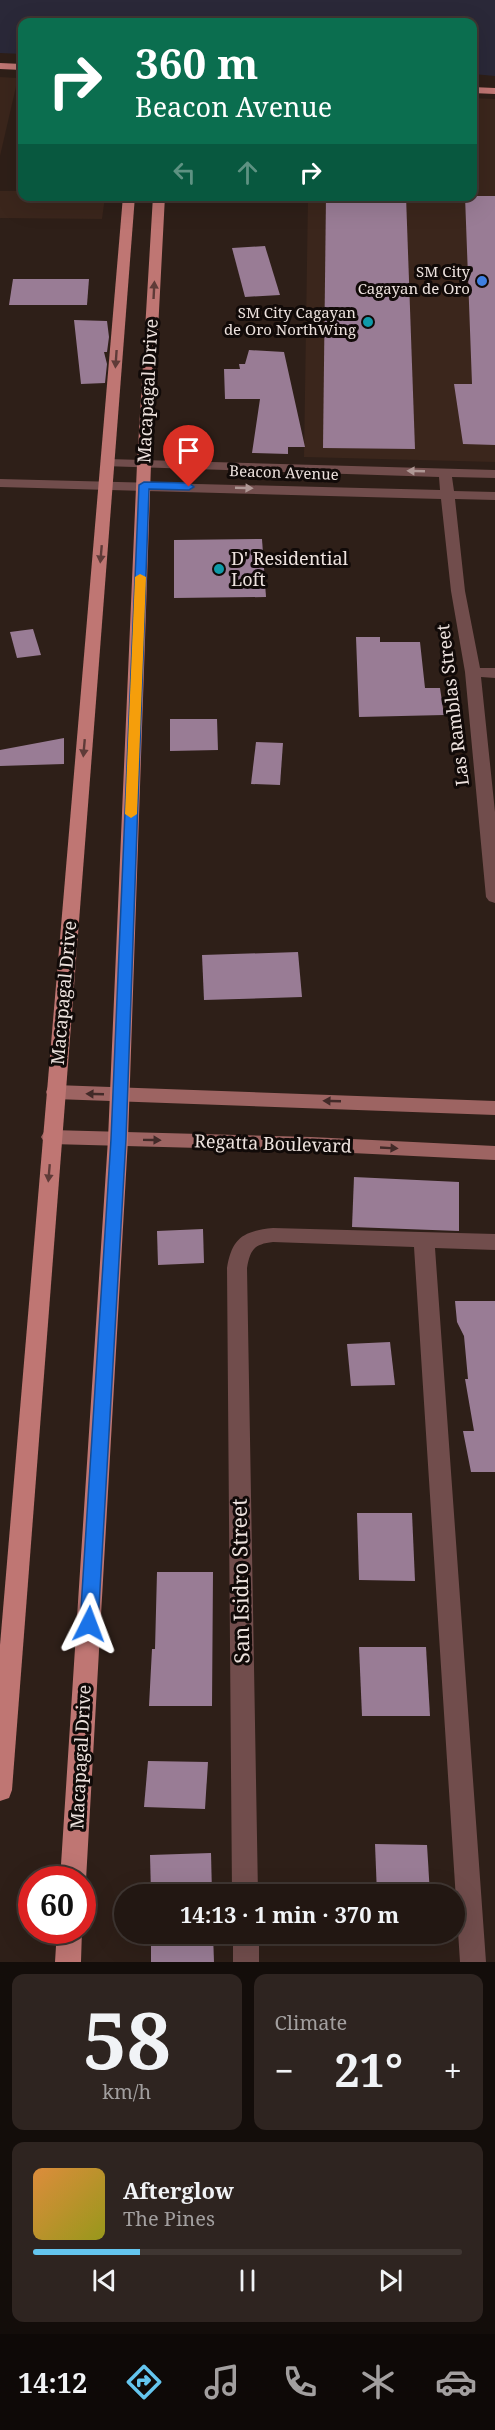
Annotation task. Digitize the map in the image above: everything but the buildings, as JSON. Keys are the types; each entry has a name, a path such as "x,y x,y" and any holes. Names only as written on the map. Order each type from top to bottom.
{"main road":[{"path":"0,66 18,67"},
{"path":"477,90 495,91"},
{"name":"Macapagal Drive","path":"0,1790 51,1137 129,201"},
{"name":"Macapagal Drive","path":"74,1866 118,1139 144,464 159,201"},
{"path":"68,1962 69,1944"}],"street":[{"name":"Beacon Avenue","path":"108,463 495,474"},
{"name":"Las Ramblas Street","path":"445,472 458,591 473,672 495,897"},
{"name":"Beacon Avenue","path":"0,483 495,496"},
{"path":"473,672 495,673"},
{"path":"55,1092 495,1108"},
{"name":"Regatta Boulevard","path":"51,1137 311,1144 495,1153"},
{"name":"San Isidro Street","path":"245,1884 237,1268 240,1250 245,1242 258,1236 424,1239"},
{"path":"473,1962 424,1239 495,1242"},
{"path":"246,1944 246,1962"}],"shaded area":[{"path":"0,0 495,0 495,76 477,74 477,18 18,18 18,54 0,53"},
{"path":"0,77 18,78 0,156"},
{"path":"477,98 495,99 495,462 304,457 308,201 477,201"},
{"path":"0,191 18,191 18,201 104,201 102,219 0,218"}],"slow traffic":[{"path":"131,814 140,577"}],"place":[{"name":"SM City Cagayan de Oro","path":"482,281"},
{"name":"SM City Cagayan de Oro NorthWing","path":"368,322"},
{"name":"D' Residential Loft","path":"219,569"}],"route":[{"path":"89,1624 118,1139 144,485 189,487"}]}
